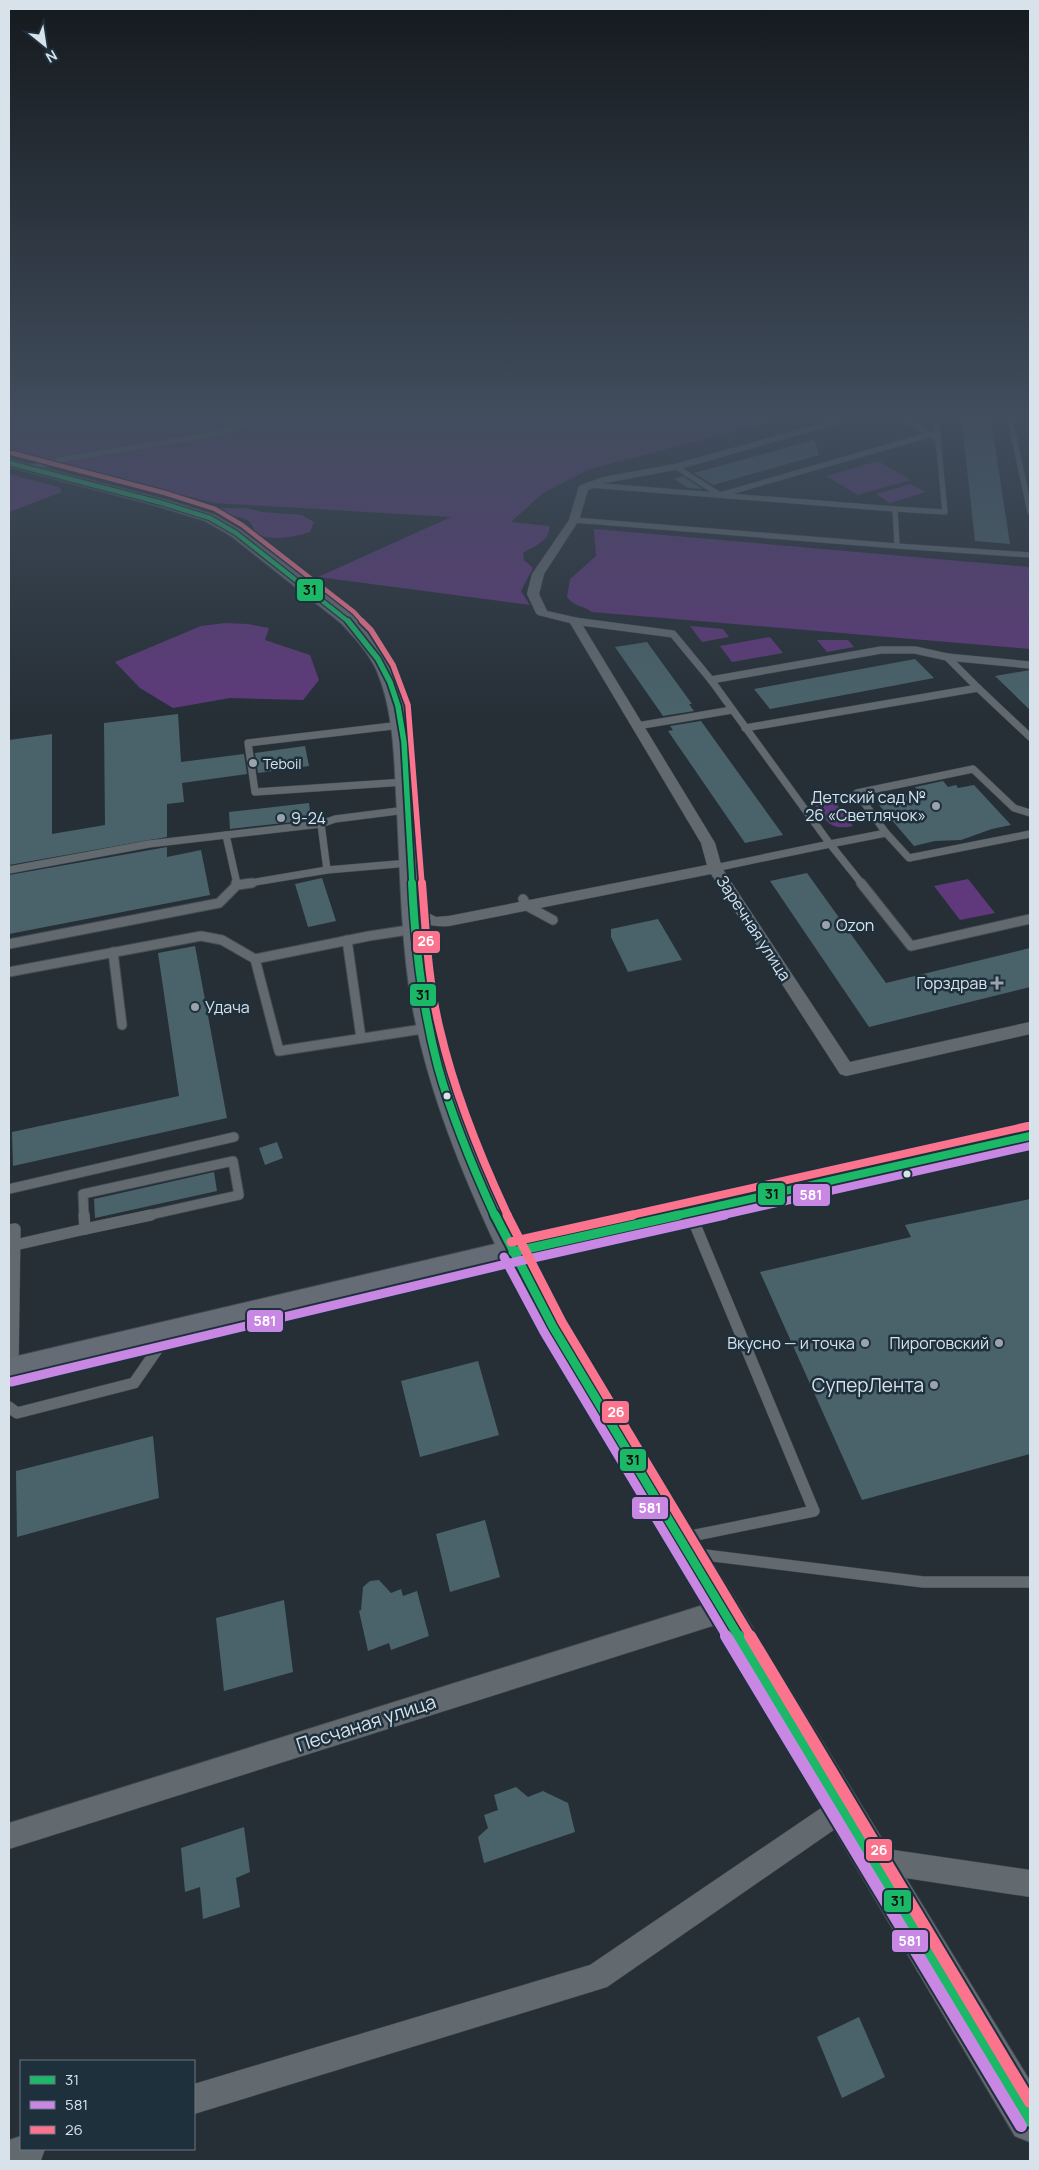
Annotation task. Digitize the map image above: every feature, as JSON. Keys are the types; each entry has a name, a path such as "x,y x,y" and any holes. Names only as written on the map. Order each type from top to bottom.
{"main road":[{"path":"201,515 210,518 236,533 340,613 363,636 385,670 398,706 401,725 415,927 422,987 430,1028 444,1081 485,1191 513,1252 554,1327 722,1611 1030,2121"},
{"path":"11,1371 513,1252 1030,1136"}],"street":[{"path":"574,621 542,613 533,594 538,574 575,515"},
{"name":"Заречная улица","path":"574,621 708,843 715,868 846,1069 1030,1028"},
{"path":"415,927 434,922 449,921 525,902 715,868"},
{"path":"415,927 425,933 449,921"},
{"name":"Песчаная улица","path":"9,1836 722,1611"},
{"path":"195,2099 598,1977 842,1808"},
{"path":"872,1860 1030,1884"},
{"path":"9,2155 26,2150"}],"lane":[{"path":"895,515 897,546"},
{"path":"574,520 1030,555"},
{"path":"574,621 673,634 711,680 830,844 911,946 1030,919"},
{"path":"711,680 881,650 915,650 948,657 1030,666"},
{"path":"948,657 1030,737"},
{"path":"745,728 978,688"},
{"path":"637,726 732,710"},
{"path":"401,725 248,743 255,792 405,782"},
{"path":"1030,813 1014,808 973,769 857,793 886,833 909,858 1030,834"},
{"path":"9,870 149,844 321,824 335,819 406,810"},
{"path":"321,824 327,870"},
{"path":"715,868 886,833"},
{"path":"226,835 237,885"},
{"path":"9,944 219,903 237,885 327,870 410,864"},
{"path":"525,902 553,920"},
{"path":"9,972 201,936 222,940 255,959 415,927"},
{"path":"347,940 361,1038"},
{"path":"113,952 122,1025"},
{"path":"255,959 279,1051 430,1028"},
{"path":"9,1189 234,1137"},
{"path":"15,1245 85,1230 239,1195 233,1161 83,1194 85,1230"},
{"path":"683,1545 814,1511 690,1212"},
{"path":"9,1230 16,1229 11,1371"},
{"path":"9,1407 17,1413 134,1383 167,1334"},
{"path":"683,1545 923,1582 1030,1582"}],"shaded area":[{"path":"230,515 302,515 314,522 310,532 290,537 274,538 261,535 256,532 247,520"},
{"path":"422,515 518,515 511,522 549,526 545,539 523,553 524,560 533,568 521,591 530,605 318,577 451,517"},
{"path":"594,529 1030,567 1030,649 592,612 573,603 567,597 570,579 596,556"},
{"path":"225,623 248,624 269,628 265,640 310,655 319,680 303,700 230,698 173,708 140,688 115,662 201,626"},
{"path":"690,626 723,629 729,637 702,642"},
{"path":"770,637 783,653 732,662 720,646"},
{"path":"817,640 848,640 854,647 827,652"},
{"path":"830,795 853,826 837,827 832,825 823,817 810,798"},
{"path":"968,879 995,913 960,920 934,886"}],"building":[{"path":"972,515 1006,515 1010,544 975,541"},
{"path":"647,642 692,704 689,704 694,711 663,716 615,647"},
{"path":"915,659 934,678 770,709 754,689"},
{"path":"1030,670 1030,710 995,676"},
{"path":"178,714 181,762 244,754 247,774 182,783 184,802 167,804 167,837 9,865 9,740 52,734 52,834 105,825 104,723"},
{"path":"701,721 783,835 745,843 668,731 673,730 670,726"},
{"path":"305,746 309,766 258,773 255,753"},
{"path":"943,781 948,787 956,785 958,788 974,785 1011,825 992,829 961,840 935,841 914,846 879,805 897,801 894,798 920,793 915,787"},
{"path":"309,803 311,820 230,829 229,812"},
{"path":"167,847 167,857 201,850 210,895 9,934 9,875"},
{"path":"807,873 886,983 1030,948 1030,987 869,1027 770,881"},
{"path":"322,878 336,921 308,927 295,884"},
{"path":"658,919 682,960 628,972 611,937 611,929"},
{"path":"195,946 227,1118 13,1166 12,1132 179,1096 158,953"},
{"path":"277,1142 283,1158 265,1165 259,1148"},
{"path":"214,1172 217,1191 95,1218 94,1199"},
{"path":"1030,1199 1030,1454 862,1500 760,1272 911,1237 905,1225"},
{"path":"478,1361 499,1435 420,1457 401,1381"},
{"path":"153,1436 159,1498 17,1537 16,1471"},
{"path":"485,1520 500,1577 450,1592 436,1534"},
{"path":"379,1580 391,1593 401,1589 403,1596 417,1591 429,1636 391,1650 389,1643 368,1651 359,1611 361,1610 363,1587 370,1581"},
{"path":"284,1600 293,1672 224,1691 216,1618"},
{"path":"516,1787 528,1797 543,1791 568,1803 575,1832 484,1863 478,1837 488,1828 484,1815 498,1810 494,1795"},
{"path":"244,1827 250,1872 236,1878 240,1907 203,1919 200,1887 185,1892 181,1848"},
{"path":"859,2017 885,2077 842,2098 817,2037"}],"transit line":[{"name":"31","path":"201,515 210,518 236,533 347,619 364,638 384,670 398,706 402,730 416,944 429,1028 450,1106 480,1182 515,1256 553,1327 1030,2121"},
{"name":"26","path":"226,515 242,525 354,612 371,630 393,665 408,705 415,775 427,950 439,1028 450,1071 481,1158 520,1243 562,1322 1030,2102"},
{"name":"26","path":"511,1242 1028,1126"},
{"name":"31","path":"513,1252 1030,1136"},
{"name":"581","path":"11,1382 515,1262 1030,1146"},
{"name":"581","path":"504,1257 544,1332 1021,2126"}],"place":[{"name":"Teboil","path":"253,763"},
{"name":"Детский сад № 26 «Светлячок»","path":"936,806"},
{"name":"9-24","path":"281,818"},
{"name":"Ozon","path":"826,925"},
{"name":"Горздрав","path":"997,983"},
{"name":"Удача","path":"195,1007"},
{"name":"Вкусно — и точка","path":"865,1343"},
{"name":"Пироговский","path":"999,1343"},
{"name":"СуперЛента","path":"934,1385"}]}
